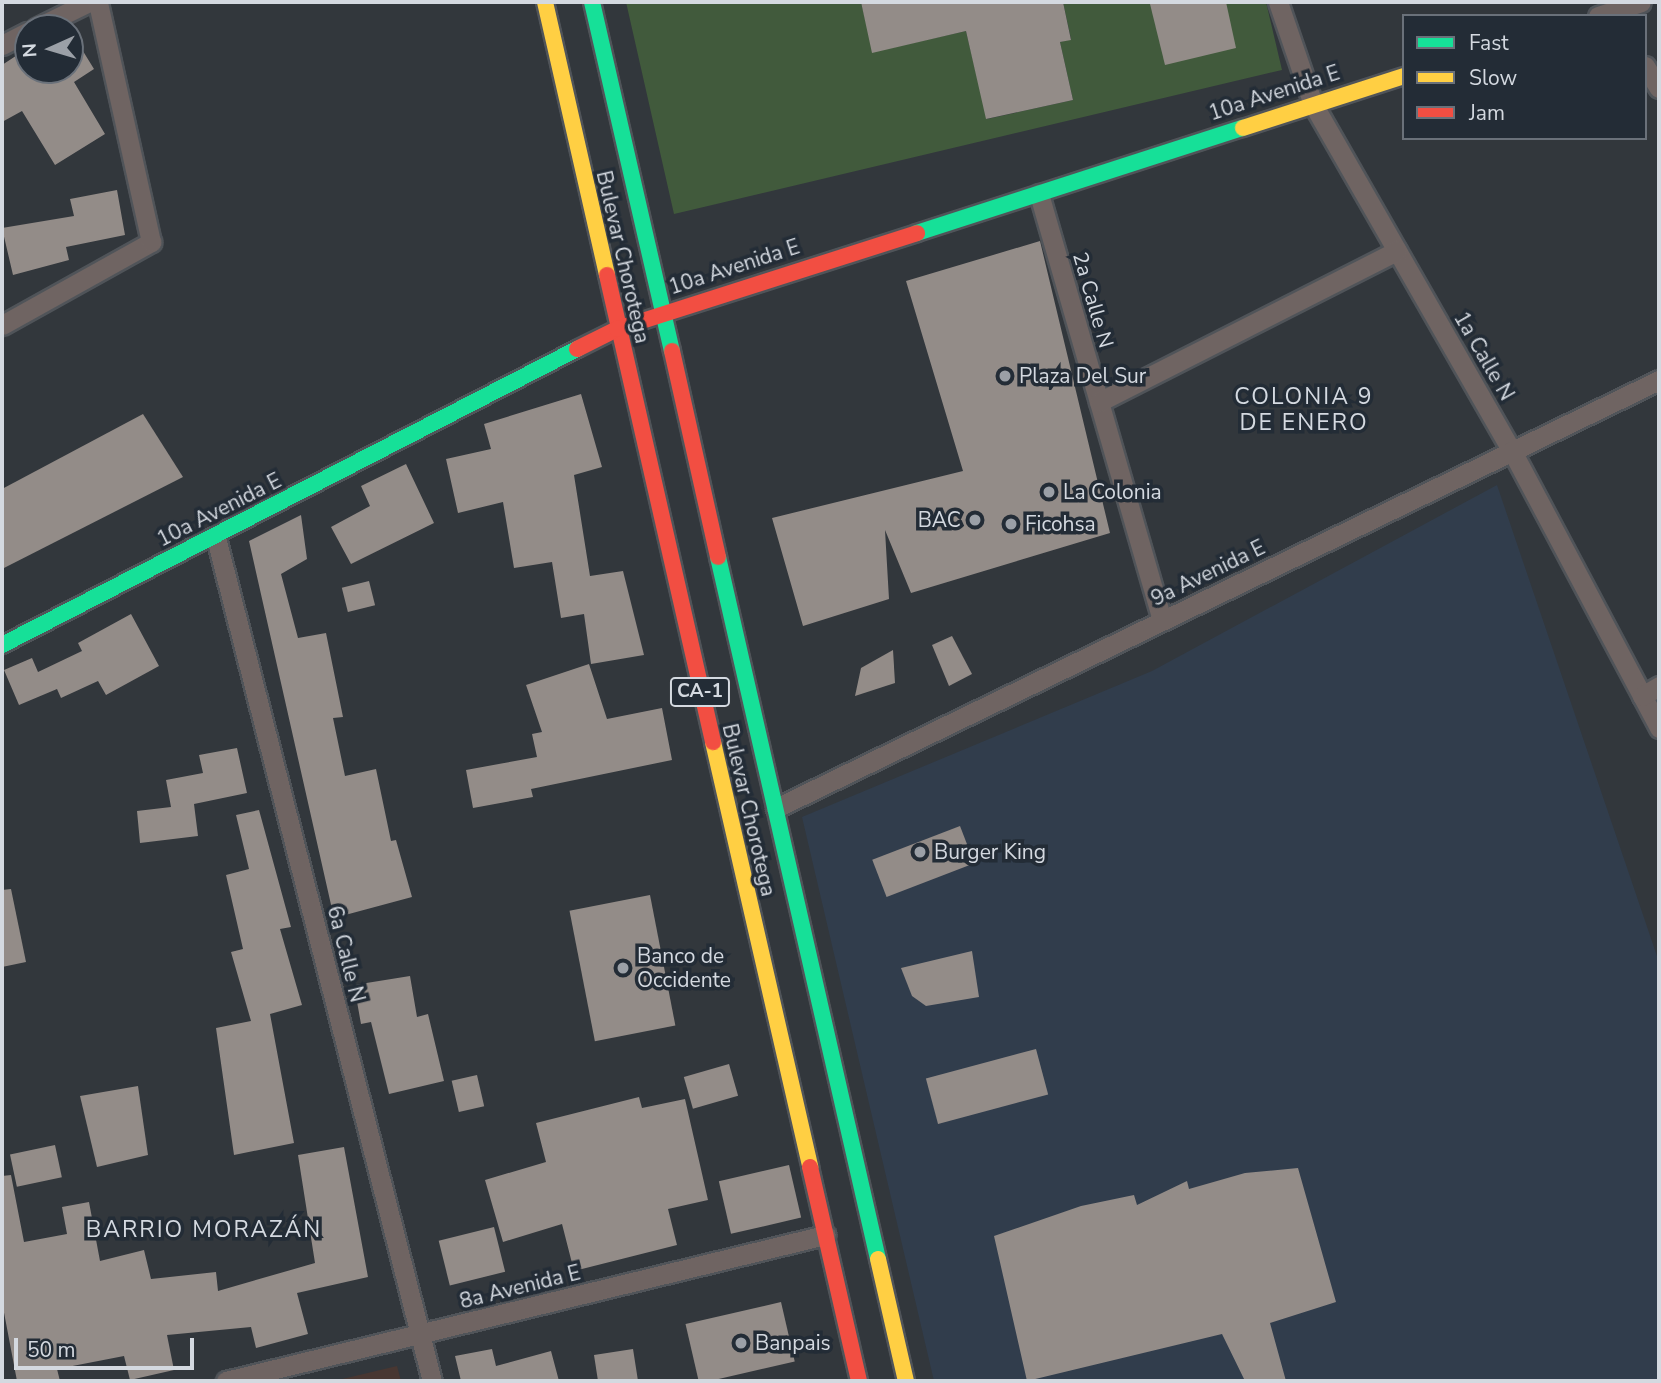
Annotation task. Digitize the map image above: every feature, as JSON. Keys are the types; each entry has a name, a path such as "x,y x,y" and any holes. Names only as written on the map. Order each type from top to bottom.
{"main road":[{"name":"Bulevar Chorotega","path":"545,2 617,329 859,1381"},
{"name":"Bulevar Chorotega","path":"592,2 906,1381"},
{"name":"10a Avenida E","path":"2,645 215,538 617,329 1402,77"}],"street":[{"path":"65,14 89,2"},
{"path":"2,322 151,243 99,2"},
{"name":"1a Calle N","path":"1278,2 1313,104 1512,451 1659,729"},
{"path":"1606,11 1642,2"},
{"path":"1647,69 1659,88"},
{"name":"2a Calle N","path":"1039,194 1162,621"},
{"path":"1099,402 1397,251"},
{"name":"9a Avenida E","path":"776,808 1659,380"},
{"name":"6a Calle N","path":"215,538 432,1381"},
{"path":"1642,696 1659,685"},
{"name":"8a Avenida E","path":"226,1381 825,1235"}],"shaded area":[{"path":"1497,485 1659,962 1659,1381 934,1381 802,817 1152,671"},
{"path":"397,1366 401,1381 334,1381"}],"green space":[{"path":"626,2 861,2 873,52 966,31 987,119 1073,100 1060,42 1071,39 1063,2 1266,2 1282,70 674,214"}],"building":[{"path":"861,2 1063,2 1071,40 1060,42 1073,100 986,119 966,31 872,53"},
{"path":"1226,2 1236,48 1165,65 1150,4"},
{"path":"84,53 94,69 84,76"},
{"path":"14,57 14,84 75,84 105,134 55,165 22,111 2,122 2,65"},
{"path":"117,190 125,235 66,247 69,260 13,275 2,228 74,216 70,199"},
{"name":"Plaza Del Sur","path":"1040,241 1110,533 911,593 885,530 889,599 803,626 772,518 963,471 906,281"},
{"path":"581,394 602,467 574,475 590,576 623,571 644,655 591,664 584,614 561,618 552,562 514,568 503,502 458,513 446,459 491,449 484,424"},
{"path":"143,414 183,477 2,569 2,489"},
{"path":"406,464 434,523 351,564 331,527 370,506 361,486"},
{"path":"301,515 307,559 281,574 298,638 326,633 343,717 333,718 345,776 376,769 391,841 396,840 412,897 334,918 249,541"},
{"path":"369,581 375,605 348,612 342,588"},
{"path":"131,614 159,666 106,695 98,681 61,698 57,689 19,705 4,670 32,658 38,672 82,651 78,643"},
{"path":"952,636 972,674 949,686 932,645"},
{"path":"893,650 895,683 855,696 861,668"},
{"path":"589,664 607,719 662,708 672,760 531,789 533,797 473,808 466,770 537,757 532,734 542,732 526,685"},
{"path":"237,748 247,793 194,804 198,836 140,843 137,811 171,807 166,780 203,773 199,755"},
{"path":"259,810 291,927 280,929 302,1005 270,1014 294,1143 234,1155 216,1028 251,1021 231,952 243,949 226,875 249,869 236,815"},
{"path":"960,826 974,863 887,897 872,860"},
{"path":"11,889 26,962 2,967 2,890"},
{"name":"Banco de Occidente","path":"650,895 675,1026 595,1041 570,911"},
{"path":"972,951 979,997 926,1006 912,996 901,968"},
{"path":"410,976 417,1017 428,1014 444,1081 389,1094 371,1022 361,1024 354,985"},
{"path":"1036,1049 1048,1094 938,1124 926,1079"},
{"path":"729,1064 738,1096 693,1109 684,1077"},
{"path":"477,1075 484,1106 459,1112 452,1081"},
{"path":"138,1086 148,1155 97,1167 80,1096"},
{"path":"639,1097 642,1108 685,1099 708,1200 668,1209 677,1245 574,1271 562,1224 503,1242 485,1180 546,1162 536,1123"},
{"path":"55,1145 62,1177 17,1187 10,1155"},
{"path":"344,1147 368,1277 297,1293 308,1334 256,1348 251,1327 167,1335 174,1370 130,1380 124,1356 57,1369 60,1381 17,1381 2,1302 2,1176 11,1175 24,1242 67,1234 62,1207 89,1202 100,1261 144,1250 151,1279 216,1272 218,1291 315,1263 298,1155"},
{"path":"789,1165 801,1218 731,1234 719,1181"},
{"path":"1298,1168 1336,1302 1270,1323 1286,1381 1245,1381 1222,1334 1027,1381 994,1236 1081,1206 1134,1195 1137,1205 1187,1181 1189,1189 1245,1173"},
{"path":"494,1227 505,1272 450,1285 439,1241"},
{"name":"Banpais","path":"781,1302 795,1361 710,1381 699,1381 686,1324"},
{"path":"492,1349 496,1366 551,1351 559,1381 461,1381 455,1356"},
{"path":"633,1349 638,1381 598,1381 594,1355"}],"traffic: fast":[{"path":"592,2 672,351"},
{"path":"917,233 1243,128"},
{"path":"2,645 577,349"},
{"path":"718,557 878,1259"}],"traffic: slow":[{"path":"545,2 607,275"},
{"path":"1243,128 1402,77"},
{"path":"713,742 810,1167"},
{"path":"878,1259 906,1381"}],"traffic: jam":[{"path":"577,349 617,329 917,233"},
{"path":"607,275 713,742"},
{"path":"672,351 718,557"},
{"path":"810,1167 859,1381"}],"place":[{"name":"Plaza Del Sur","path":"1005,376"},
{"name":"La Colonia","path":"1049,492"},
{"name":"BAC","path":"975,520"},
{"name":"Ficohsa","path":"1011,524"},
{"name":"Burger King","path":"920,852"},
{"name":"Banco de Occidente","path":"623,968"},
{"name":"Banpais","path":"741,1343"}],"district":[{"name":"COLONIA 9 DE ENERO","path":"1304,410"},
{"name":"BARRIO MORAZÁN","path":"204,1230"}]}
